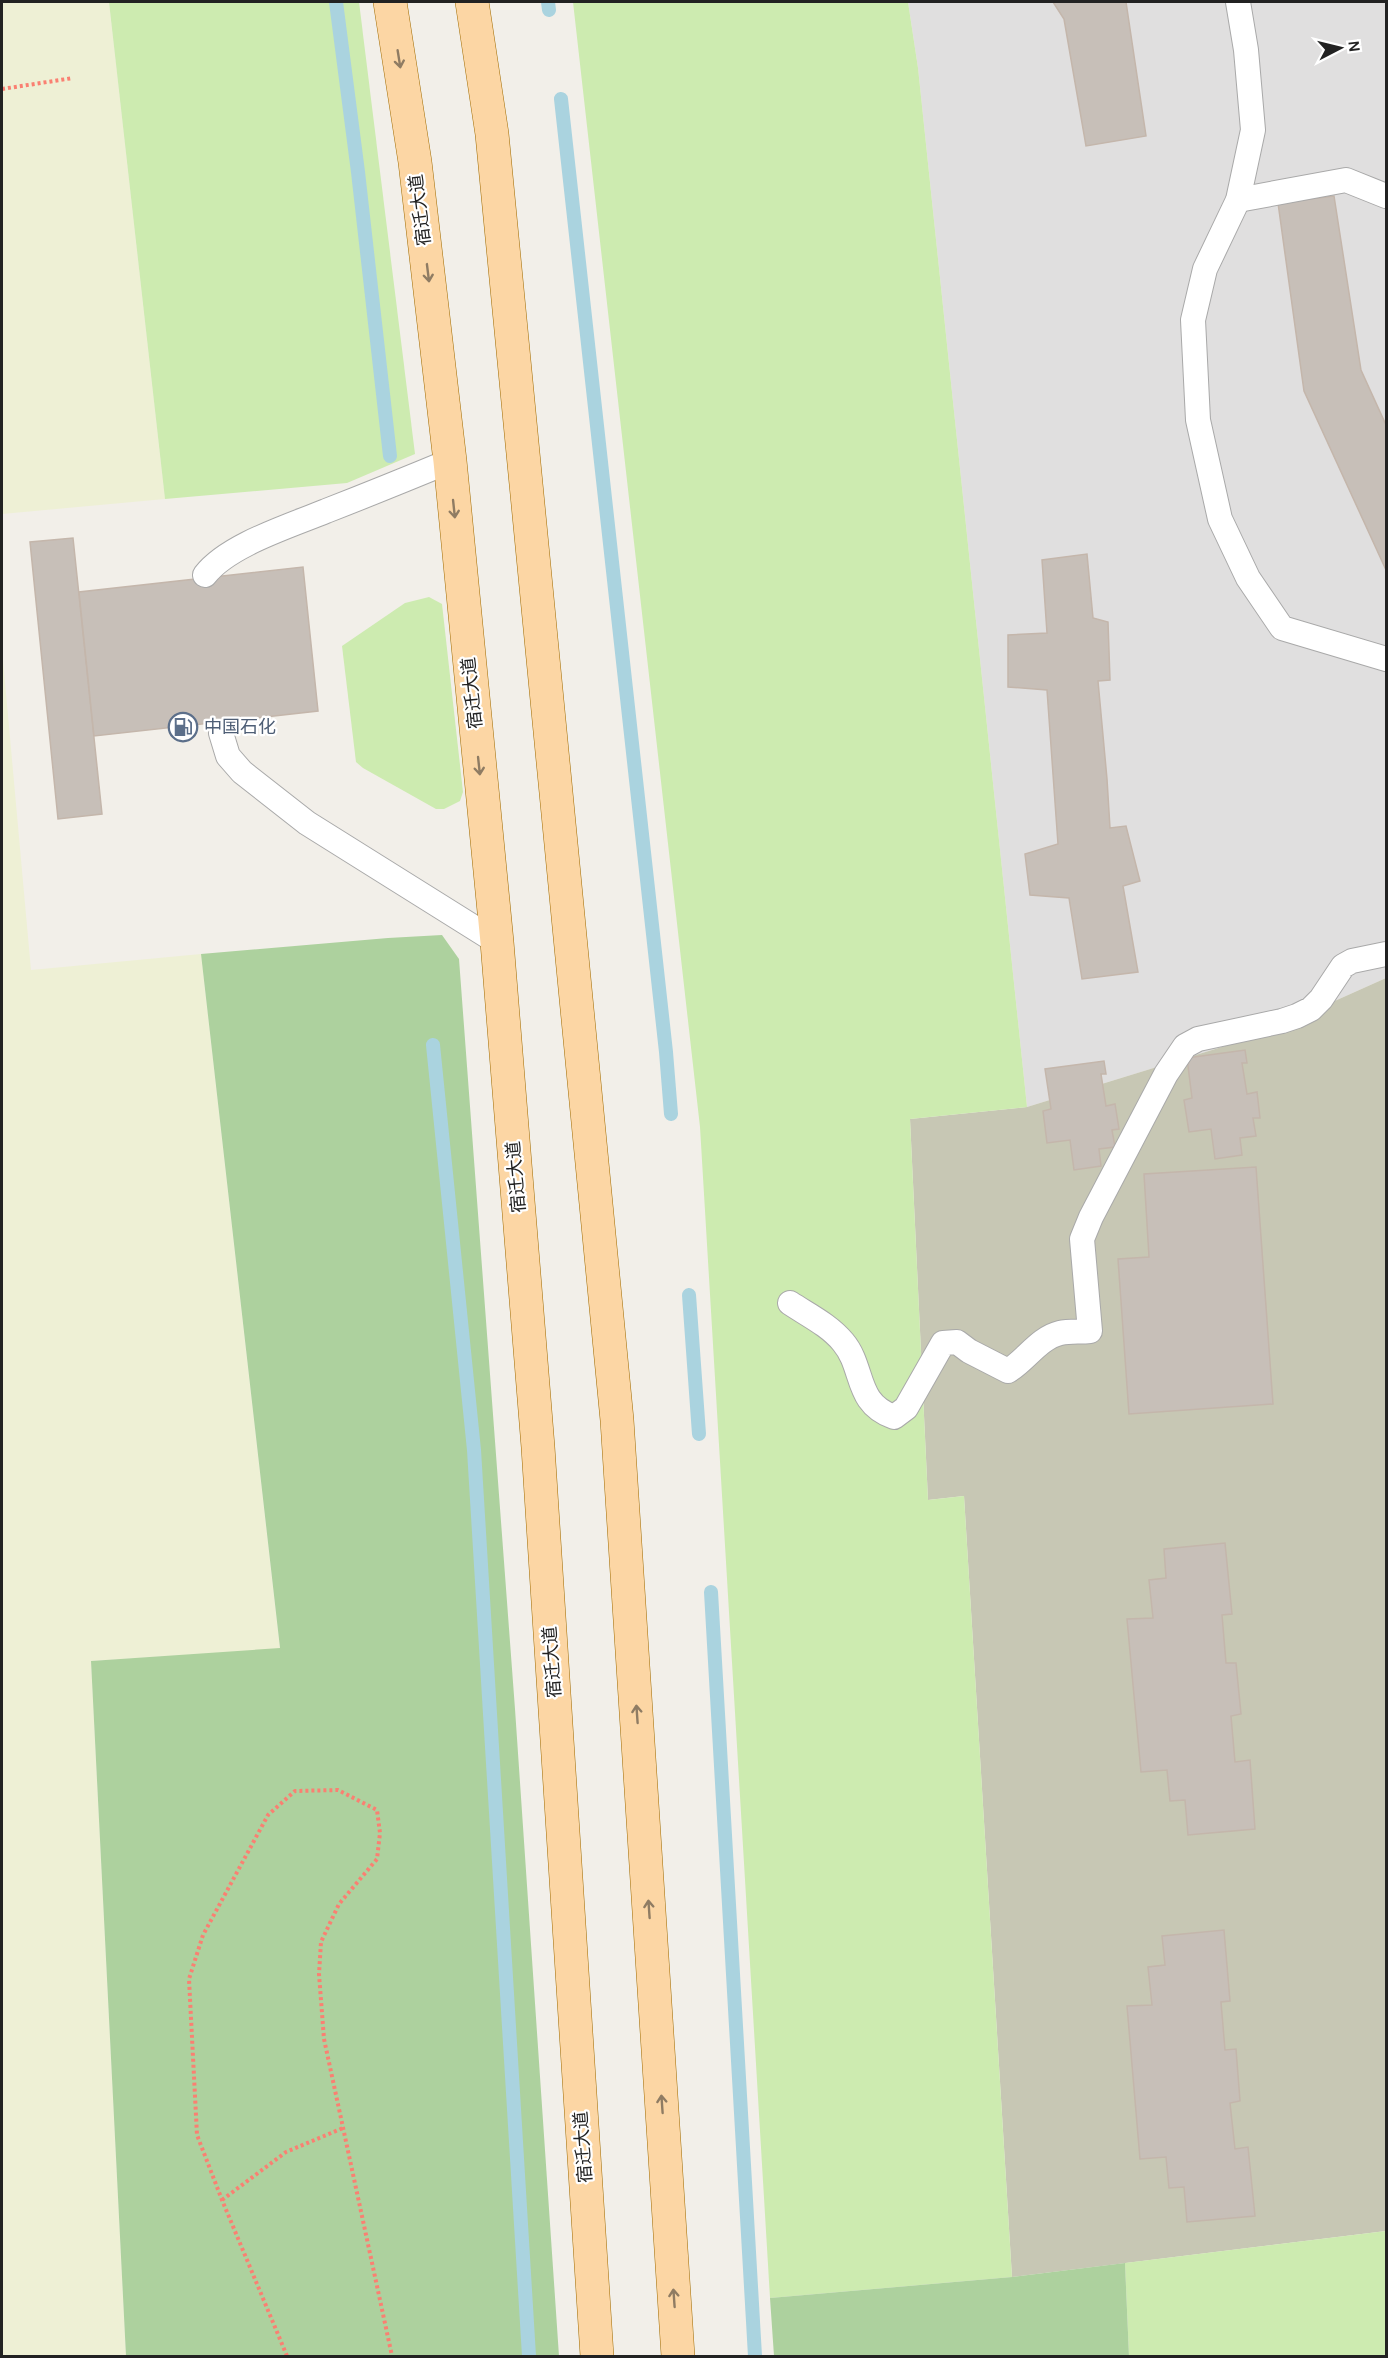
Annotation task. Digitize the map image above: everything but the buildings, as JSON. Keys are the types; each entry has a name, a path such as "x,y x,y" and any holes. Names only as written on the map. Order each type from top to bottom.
{"main road":[{"name":"宿迁大道","path":"390,2 415,162 450,461 496,942 538,1447 597,2356"},
{"path":"472,2 492,134 617,1420 678,2356"}],"lane":[{"path":"1238,2 1246,50 1253,130 1238,200 1205,269 1193,320 1198,420 1220,519 1248,578 1282,628 1386,659"},
{"path":"1238,200 1346,180 1386,196"},
{"path":"205,575 220,561 260,538 450,461"},
{"path":"221,733 228,756 242,772 307,823 496,942"},
{"path":"790,1303 828,1327 844,1343 868,1398 879,1412 894,1417 906,1408 943,1343 957,1342 969,1351 1008,1371 1021,1364 1043,1341 1059,1333 1090,1331 1082,1239 1091,1217 1166,1074 1185,1046 1198,1039 1297,1016 1311,1009 1321,999 1343,966 1386,954"}],"path":[{"path":"2,89 73,78"},
{"path":"287,2356 197,2134 189,1979 203,1935 268,1815 296,1791 338,1790 377,1810 380,1833 377,1859 339,1904 321,1942 319,1974 324,2039 392,2356"},
{"path":"222,2200 286,2152 343,2128"}],"shaded area":[{"path":"2,2 109,2 165,499 2,514"},
{"path":"908,2 1386,2 1386,978 1238,1042 1027,1107 918,68"},
{"path":"2,649 31,970 201,954 280,1649 91,1661 126,2356 2,2356"},
{"path":"1386,978 1386,2231 1012,2277 964,1496 928,1500 910,1119 1027,1107 1238,1042"}],"green space":[{"path":"109,2 359,2 415,454 347,483 165,499"},
{"path":"573,2 908,2 918,68 1027,1107 910,1119 928,1500 964,1496 1012,2277 770,2298 700,1127"},
{"path":"429,597 442,604 463,792 460,801 444,809 436,809 356,762 342,646 405,603"},
{"path":"442,935 459,959 515,1709 559,2356 126,2356 91,1661 280,1648 201,954"},
{"path":"1386,2231 1386,2356 1129,2356 1125,2263"},
{"path":"1125,2263 1129,2356 774,2356 770,2298 1012,2277"}],"waterway":[{"path":"336,2 390,456"},
{"path":"548,2 549,10"},
{"path":"561,99 671,1114"},
{"path":"433,1045 474,1450 529,2356"},
{"path":"689,1295 699,1434"},
{"path":"711,1592 755,2356"}],"place":[{"name":"中国石化","path":"183,727"}]}
